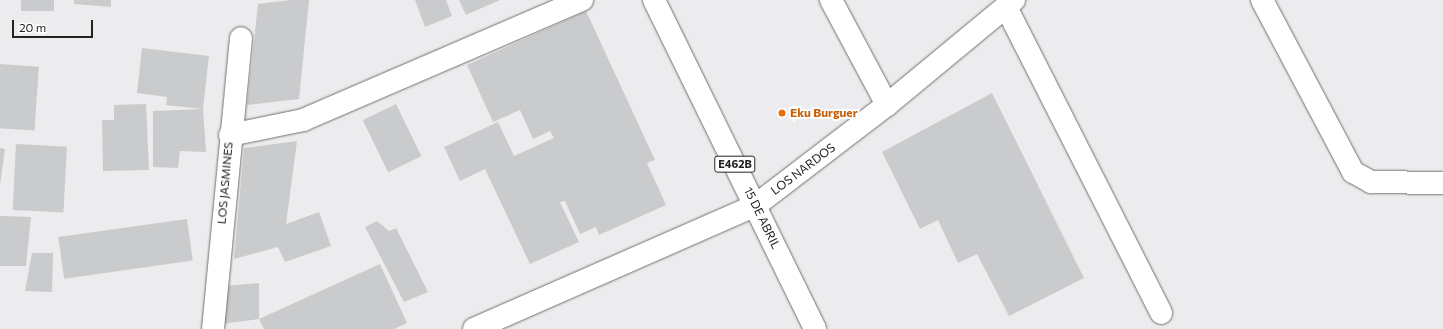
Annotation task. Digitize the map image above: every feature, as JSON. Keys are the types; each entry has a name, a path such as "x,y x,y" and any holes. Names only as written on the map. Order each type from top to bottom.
{"street":[{"path":"230,135 303,120 582,0"},
{"name":"15 DE ABRIL","path":"654,0 756,205 815,329"},
{"path":"831,0 887,105"},
{"path":"1262,0 1353,172 1370,182 1443,183"},
{"path":"1010,2 1161,313"},
{"name":"LOS NARDOS","path":"474,329 756,205 887,105 1010,2"},
{"name":"LOS JASMINES","path":"213,329 230,135 241,38"}],"building":[{"path":"21,0 54,0 54,11 21,11"},
{"path":"74,0 111,0 111,7 74,4"},
{"path":"291,0 309,0 299,99 247,105 258,4"},
{"path":"415,0 446,0 452,16 425,27"},
{"path":"459,0 500,0 466,15"},
{"path":"586,11 655,160 647,163 666,205 599,235 596,227 580,234 565,201 560,202 579,242 530,264 485,169 460,181 444,147 498,122 514,156 554,138 550,131 533,139 520,110 493,122 467,65"},
{"path":"142,48 209,56 203,109 166,105 167,97 137,93"},
{"path":"0,64 39,67 34,131 0,128"},
{"path":"992,93 1084,278 1009,316 977,254 958,263 938,220 920,229 882,152"},
{"path":"146,104 149,170 103,171 102,120 114,120 114,105"},
{"path":"396,104 421,156 388,172 363,120"},
{"path":"203,109 206,152 180,151 178,168 153,167 153,111"},
{"path":"297,141 286,224 319,212 331,246 285,262 278,247 234,259 244,148"},
{"path":"16,144 67,147 63,213 13,210"},
{"path":"0,148 5,149 0,185"},
{"path":"0,216 31,217 26,266 0,266"},
{"path":"187,219 193,261 64,279 58,237"},
{"path":"377,221 389,231 396,228 428,292 404,302 365,227"},
{"path":"32,253 53,253 52,292 25,291"},
{"path":"380,264 407,323 394,329 264,329 259,319"},
{"path":"259,283 259,319 220,324 225,286"}],"place":[{"name":"Eku Burguer","path":"782,113"}]}
